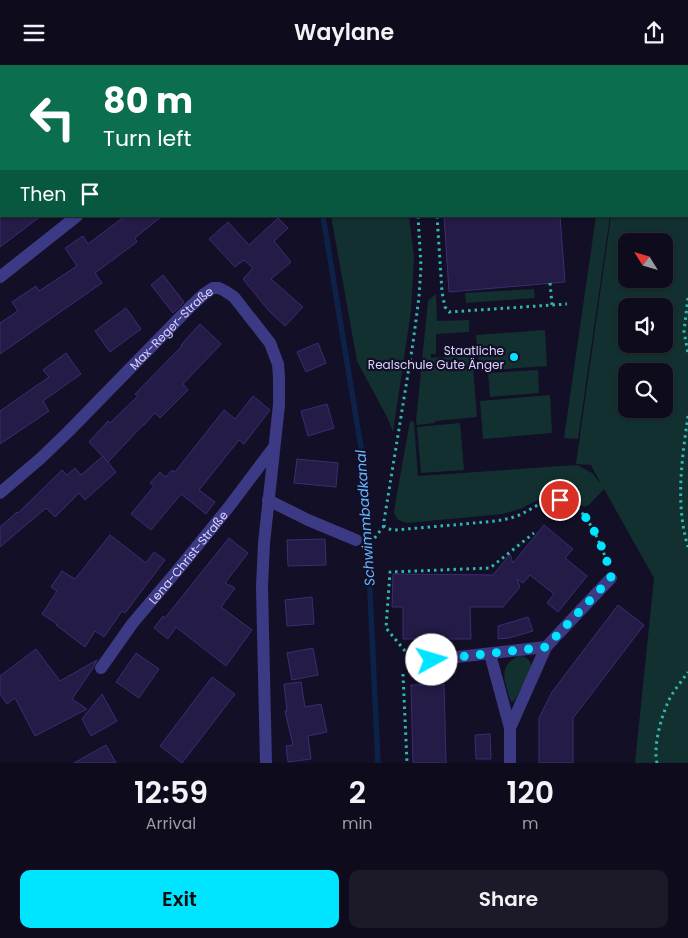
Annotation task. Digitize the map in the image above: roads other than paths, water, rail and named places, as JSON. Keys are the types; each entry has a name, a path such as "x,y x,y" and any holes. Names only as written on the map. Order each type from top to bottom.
{"street":[{"path":"0,277 76,217"},
{"name":"Max-Reger-Straße","path":"0,493 41,458 204,294 213,288 220,288 234,297 270,343 278,364 279,377 279,405 268,500 262,587 266,763"},
{"name":"Lena-Christ-Straße","path":"101,667 132,624 222,516 274,447"},
{"path":"268,500 308,520 356,540"},
{"path":"510,728 546,647 611,578"},
{"path":"413,662 546,647"},
{"path":"490,654 510,728 510,763"}],"waterway":[{"name":"Schwimmbadkanal","path":"323,217 364,466 378,763"}],"place":[{"name":"Staatliche Realschule Gute Änger","path":"514,357"}]}
